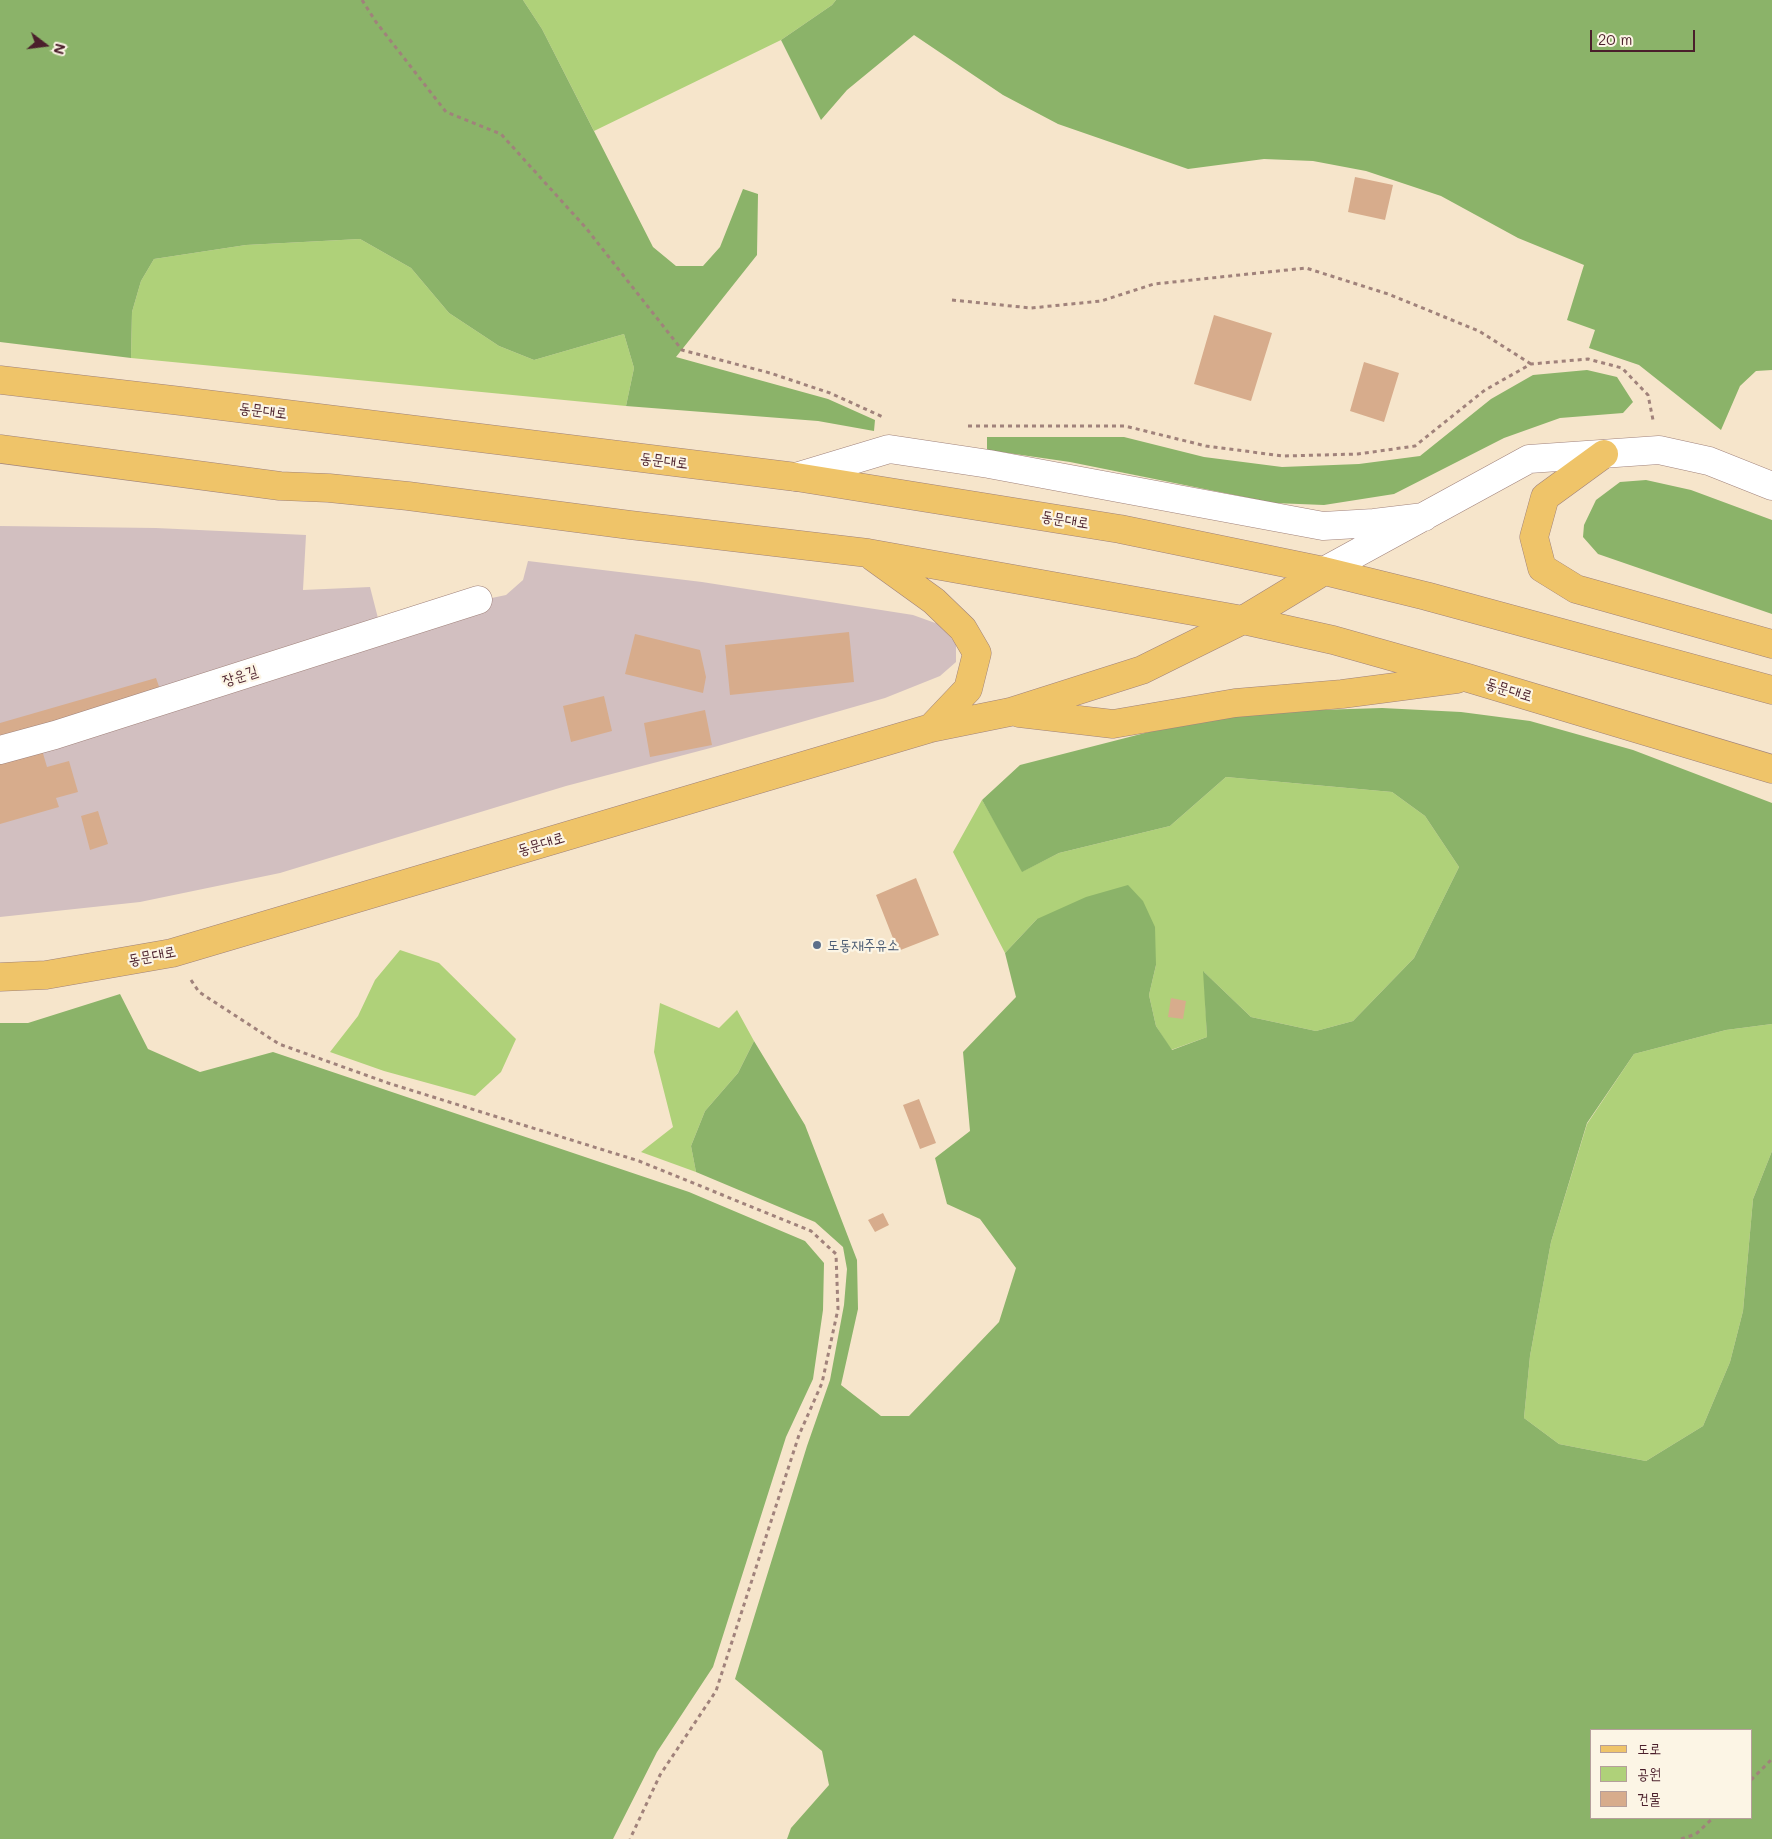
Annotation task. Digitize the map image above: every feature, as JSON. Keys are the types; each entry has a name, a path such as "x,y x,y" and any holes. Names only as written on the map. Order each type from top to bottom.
{"main road":[{"name":"동문대로","path":"0,380 796,477 1120,529 1324,571 1426,596 1772,690"},
{"name":"동문대로","path":"0,449 280,486 329,488 408,496 868,553 1243,620 1333,640 1468,678 1772,769"},
{"path":"1604,454 1545,497 1534,537 1542,568 1576,589 1772,644"},
{"path":"868,553 934,601 963,629 977,653 968,688 931,728"},
{"name":"동문대로","path":"0,977 46,975 172,953 931,728 1010,712 1142,670 1243,620 1324,571"},
{"path":"1010,712 1113,724 1235,703 1342,694 1468,678"}],"street":[{"path":"796,477 889,449 989,464 1323,526 1374,524 1424,517"},
{"path":"1324,571 1529,460 1659,450 1709,461 1772,486"},
{"name":"장운길","path":"0,750 55,735 478,600"}],"path":[{"path":"362,0 376,22 446,112 501,134 586,228 682,350 770,374 830,394 881,417 889,418"},
{"path":"952,300 1031,308 1101,301 1154,284 1306,268 1388,294 1479,331 1531,364"},
{"path":"960,426 1126,426 1206,446 1283,456 1358,454 1415,446 1484,390 1531,364 1588,360 1622,368 1648,395 1659,450"},
{"path":"172,953 199,992 279,1044 388,1083 639,1161 811,1231 836,1254 838,1310 822,1383 798,1435 716,1692 660,1775 630,1839"},
{"path":"1752,1779 1772,1759"},
{"path":"1681,1839 1696,1834 1712,1819"}],"shaded area":[{"path":"0,526 156,528 306,535 303,590 370,587 379,622 506,595 523,580 528,561 702,582 913,615 938,624 956,643 956,662 940,676 885,698 718,746 566,786 280,873 140,902 0,917"}],"green space":[{"path":"0,0 523,0 542,29 653,247 676,266 703,266 720,247 743,189 758,194 757,255 676,357 828,399 875,420 874,431 818,421 626,406 634,368 624,334 534,360 499,346 449,313 411,268 360,239 246,245 154,259 141,281 132,312 131,358 0,342"},
{"path":"523,0 836,0 832,5 781,40 594,131 542,29"},
{"path":"836,0 1772,0 1772,370 1756,371 1740,386 1721,430 1639,365 1589,348 1595,330 1567,320 1584,265 1518,238 1441,196 1366,171 1313,161 1264,159 1188,169 1058,124 1003,95 914,35 847,90 821,120 781,40 832,5"},
{"path":"360,239 411,268 449,313 499,346 534,360 624,334 634,368 626,406 131,358 132,312 141,281 154,259 246,245"},
{"path":"1587,370 1617,377 1633,402 1623,413 1560,418 1504,438 1394,494 1324,505 1274,503 1070,462 987,450 987,437 1124,437 1204,457 1282,467 1359,464 1420,456 1491,399 1533,375"},
{"path":"1646,480 1691,490 1772,520 1772,614 1598,554 1583,537 1584,525 1596,500 1620,482"},
{"path":"1382,708 1461,712 1530,721 1633,750 1772,803 1772,1024 1726,1030 1634,1054 1587,1123 1551,1242 1530,1356 1524,1418 1559,1444 1646,1461 1703,1426 1730,1362 1743,1311 1753,1199 1772,1151 1772,1839 787,1839 791,1828 829,1785 822,1751 735,1679 807,1446 830,1380 844,1305 847,1269 843,1247 815,1222 696,1172 691,1146 705,1111 738,1073 754,1041 805,1125 857,1260 858,1309 841,1385 881,1416 909,1416 999,1322 1016,1268 980,1219 947,1204 935,1158 970,1131 963,1052 1016,997 1005,953 1037,919 1086,897 1128,885 1143,901 1155,927 1156,965 1149,995 1156,1026 1172,1050 1207,1037 1203,971 1251,1017 1316,1031 1353,1021 1414,958 1459,867 1425,816 1392,792 1226,777 1170,826 1059,853 1022,872 982,800 1020,765 1223,713"},
{"path":"1226,777 1392,792 1425,816 1459,867 1414,958 1353,1021 1316,1031 1251,1017 1204,972 1207,1037 1171,1050 1156,1026 1149,995 1156,965 1037,919 1005,953 953,852 982,800 1023,871 1059,853 1170,826"},
{"path":"400,950 439,963 516,1039 501,1072 475,1096 384,1071 330,1052 358,1016 375,980"},
{"path":"120,994 148,1049 200,1072 273,1052 689,1192 805,1241 824,1263 823,1310 813,1379 786,1437 713,1667 657,1752 613,1839 0,1839 0,1023 28,1023"},
{"path":"660,1003 719,1028 737,1010 754,1041 738,1073 705,1111 691,1146 696,1172 641,1152 673,1127 654,1052"},
{"path":"1772,1024 1772,1151 1753,1199 1743,1311 1730,1362 1703,1426 1646,1461 1559,1444 1524,1418 1530,1356 1551,1242 1587,1124 1634,1054 1726,1030"}],"building":[{"path":"1355,177 1393,185 1385,220 1348,212"},
{"path":"1214,315 1272,333 1251,401 1194,384"},
{"path":"1364,362 1399,373 1384,422 1350,411"},
{"path":"849,632 854,682 730,695 725,645"},
{"path":"635,634 700,650 706,677 703,693 625,674"},
{"path":"156,678 162,695 0,741 0,723"},
{"path":"604,696 612,731 571,742 563,706"},
{"path":"705,710 712,745 650,757 644,723"},
{"path":"42,750 47,767 69,761 78,792 56,798 59,807 0,824 0,762"},
{"path":"98,811 108,844 90,850 81,816"},
{"path":"916,878 939,935 898,951 876,895"},
{"path":"1171,998 1186,1001 1183,1019 1168,1017"},
{"path":"919,1099 936,1143 920,1149 903,1105"},
{"path":"883,1213 889,1225 875,1232 868,1220"}],"place":[{"name":"도동재주유소","path":"817,945"}]}
